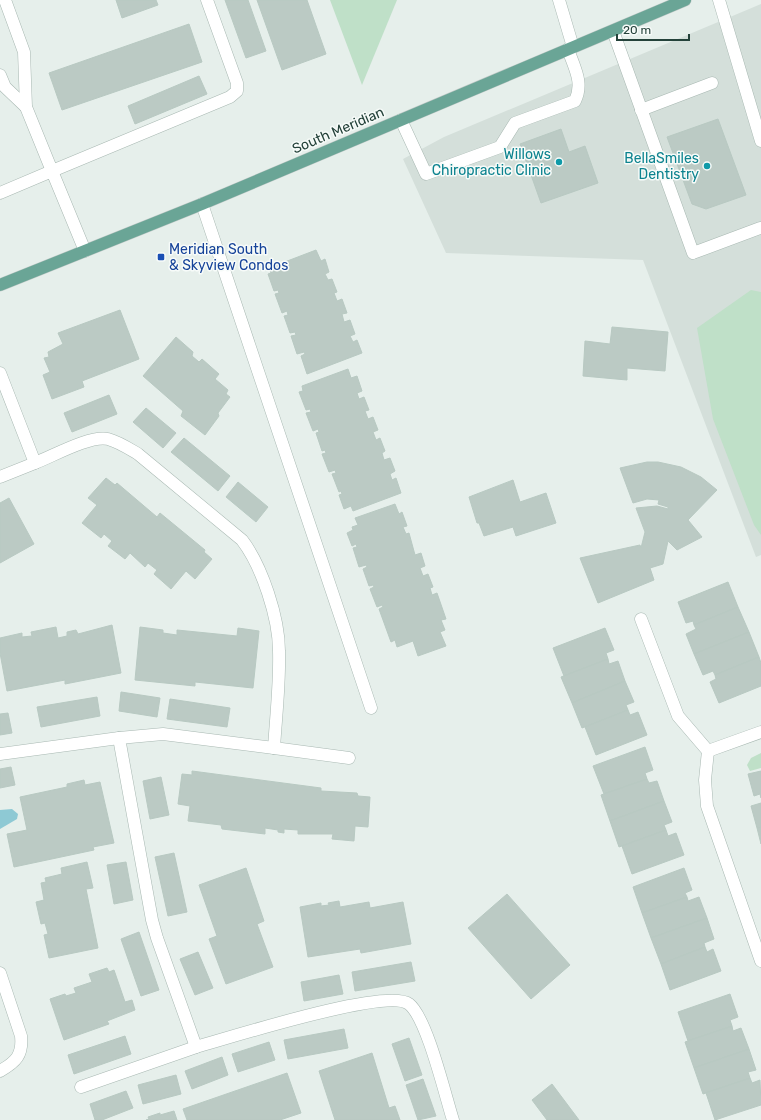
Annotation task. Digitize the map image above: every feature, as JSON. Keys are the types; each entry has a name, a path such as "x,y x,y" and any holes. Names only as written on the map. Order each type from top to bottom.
{"main road":[{"name":"South Meridian","path":"0,285 202,204 686,0"}],"street":[{"path":"5,0 24,52 26,107 85,251"},
{"path":"0,193 230,97 238,91 237,83 207,0"},
{"path":"401,120 426,174 500,147 515,123 575,101 580,91 580,82 570,48 559,0"},
{"path":"719,0 761,141"},
{"path":"613,31 693,253 760,228"},
{"path":"0,75 5,87 26,107"},
{"path":"642,110 712,83"},
{"path":"202,204 371,708"},
{"path":"0,373 35,463"},
{"path":"0,477 90,441 106,439 122,444 138,454 242,540 253,554 273,607 280,650 274,748"},
{"path":"641,620 678,716 708,751 705,780 707,806 761,961"},
{"path":"708,751 761,732"},
{"path":"0,754 119,738 163,734 349,758"},
{"path":"119,738 152,920 196,1047"},
{"path":"0,973 21,1036 22,1047 18,1056 11,1065 0,1071"},
{"path":"81,1087 196,1047 327,1011 371,1001 394,1000 408,1003 416,1012 427,1037 453,1120"}],"shaded area":[{"path":"761,4 761,555 756,557 643,260 446,253 403,159 444,137"}],"green space":[{"path":"330,0 397,0 362,85"},
{"path":"751,290 761,292 761,535 754,525 713,419 697,328"},
{"path":"761,753 761,768 750,771 747,765 751,758"}],"water":[{"path":"12,809 18,814 17,819 0,829 0,810"}],"building":[{"path":"116,0 156,0 158,5 122,18"},
{"path":"225,0 248,0 266,51 246,58"},
{"path":"257,0 307,0 326,54 282,70"},
{"path":"189,24 202,62 62,110 49,73"},
{"path":"199,76 207,94 135,124 128,106"},
{"name":"BellaSmiles Dentistry","path":"718,119 746,195 706,209 692,204 667,137"},
{"name":"Willows Chiropractic Clinic","path":"561,129 569,152 585,146 598,183 541,203 520,144"},
{"path":"316,250 321,261 325,259 329,272 325,274 328,280 332,279 337,292 334,293 337,301 342,299 347,313 342,314 344,322 350,320 355,334 350,336 353,342 357,340 362,353 307,374 301,356 305,354 304,352 297,354 291,336 296,335 295,332 290,333 284,316 288,315 287,311 282,313 275,294 279,293 278,290 274,291 268,274 271,273 269,268"},
{"path":"120,310 139,359 82,381 84,387 52,399 43,375 50,372 44,358 49,357 48,352 63,344 58,333"},
{"path":"612,327 668,332 665,371 627,368 627,380 583,376 585,341 610,344"},
{"path":"176,337 193,352 192,356 199,362 202,359 219,374 215,379 228,390 226,394 230,397 218,413 219,416 205,435 181,416 183,411 143,376"},
{"path":"348,369 351,378 357,376 362,391 357,393 359,399 364,397 369,410 365,411 368,419 373,417 378,430 373,432 376,440 380,438 385,451 382,453 384,460 390,458 395,471 390,474 392,480 396,478 401,493 353,511 351,506 344,509 339,495 342,494 341,491 339,492 332,474 336,473 335,470 329,472 322,454 326,453 325,450 322,451 316,433 319,432 318,429 313,431 306,413 311,412 310,409 306,410 299,392 303,391 302,386"},
{"path":"109,395 117,414 72,432 64,413"},
{"path":"146,408 176,433 163,448 133,422"},
{"path":"184,438 230,476 218,491 171,452"},
{"path":"647,462 658,462 681,467 701,477 717,490 688,520 702,537 677,550 668,541 663,564 650,568 654,580 598,603 580,558 640,545 641,548 645,532 636,508 657,506 668,509 668,507 658,504 659,500 647,499 633,503 620,468"},
{"path":"106,478 115,485 117,483 157,517 160,513 205,550 204,552 212,559 195,579 186,571 171,589 154,574 157,570 148,563 145,567 130,553 125,559 108,546 112,541 104,534 101,538 82,523 97,505 88,498"},
{"path":"513,480 520,502 546,493 556,523 516,536 513,527 484,536 479,523 477,523 469,497"},
{"path":"238,482 268,507 256,522 226,497"},
{"path":"9,498 34,544 0,563 0,503"},
{"path":"395,504 399,514 402,512 407,526 403,527 406,534 409,533 415,555 421,553 425,566 420,568 423,576 428,574 433,587 430,588 432,595 437,593 446,619 441,620 445,630 440,632 446,646 418,656 413,641 397,647 395,640 391,642 379,609 383,607 382,605 377,607 370,589 374,587 373,585 369,586 363,569 367,567 366,565 359,567 353,548 357,547 356,544 352,546 347,533 353,530 352,527 358,525 355,518"},
{"path":"728,582 738,607 694,625 693,621 686,623 678,602"},
{"path":"738,607 749,632 694,654 686,634 696,629 694,625"},
{"path":"112,625 121,673 65,684 65,680 7,691 0,653 0,638 22,633 22,637 32,636 31,632 56,627 58,638 67,636 67,632 76,630 78,634"},
{"path":"140,627 163,630 163,633 177,635 177,630 237,636 238,628 259,631 253,688 195,682 195,686 135,680"},
{"path":"605,628 614,650 606,653 608,659 564,676 553,648"},
{"path":"749,632 759,657 715,675 713,671 703,675 694,654"},
{"path":"759,657 761,663 761,686 719,703 710,682 716,679 715,675"},
{"path":"608,659 609,664 618,661 625,681 572,703 561,677"},
{"path":"625,681 634,702 626,705 628,710 582,728 572,703"},
{"path":"121,692 160,698 157,717 119,711"},
{"path":"97,697 100,716 41,727 37,707"},
{"path":"170,699 230,708 227,727 167,719"},
{"path":"628,710 630,715 638,712 647,735 596,755 585,727"},
{"path":"8,713 12,733 0,735 0,714"},
{"path":"645,747 653,770 645,773 647,779 604,794 593,766"},
{"path":"11,767 15,785 0,788 0,769"},
{"path":"192,771 321,788 321,791 357,793 358,796 370,797 368,827 355,826 354,841 332,839 333,834 298,834 298,830 284,829 284,833 278,832 278,830 265,828 265,834 222,829 221,825 188,821 190,806 178,804 182,774 192,775"},
{"path":"761,771 761,798 760,794 754,796 748,774"},
{"path":"161,777 169,815 150,819 143,781"},
{"path":"647,779 649,783 657,781 664,801 610,821 601,795"},
{"path":"84,780 85,785 100,782 114,843 93,847 94,850 14,867 7,834 27,830 20,797 67,787 67,784"},
{"path":"664,801 672,822 664,825 666,830 619,847 610,821"},
{"path":"761,803 761,827 757,828 751,806"},
{"path":"761,827 761,844 757,828"},
{"path":"666,830 668,836 676,833 684,855 632,874 622,846"},
{"path":"174,853 187,912 168,916 155,857"},
{"path":"87,862 93,888 86,889 98,948 49,958 44,935 48,934 45,923 41,924 36,902 44,900 41,883 46,882 45,878 62,874 61,868"},
{"path":"126,862 133,900 114,904 107,865"},
{"path":"246,868 264,921 257,924 273,967 226,984 209,939 217,936 199,885"},
{"path":"684,868 692,890 685,893 687,897 642,913 633,887"},
{"path":"507,894 570,965 531,999 468,928"},
{"path":"687,897 688,901 699,897 707,918 651,938 642,913"},
{"path":"339,901 340,907 369,902 370,908 403,902 411,944 361,953 360,949 308,957 300,907 321,903 321,906 329,905 328,903"},
{"path":"707,918 714,939 704,943 705,947 661,964 651,938"},
{"path":"139,932 159,990 141,996 121,939"},
{"path":"705,947 707,952 713,949 721,971 670,990 661,964"},
{"path":"198,952 213,988 195,995 180,959"},
{"path":"411,962 415,981 355,991 352,972"},
{"path":"107,968 109,972 114,970 125,1002 132,1000 135,1010 107,1021 109,1024 64,1040 50,999 65,994 66,996 76,993 74,988 92,982 89,974"},
{"path":"339,975 343,994 304,1001 301,982"},
{"path":"730,994 738,1017 730,1020 732,1026 688,1041 678,1012"},
{"path":"732,1026 733,1031 741,1028 749,1049 694,1068 685,1042"},
{"path":"344,1029 348,1048 288,1059 284,1040"},
{"path":"125,1036 131,1054 74,1074 68,1055"},
{"path":"409,1038 422,1075 405,1081 392,1044"},
{"path":"269,1042 275,1060 238,1072 232,1054"},
{"path":"749,1049 756,1070 748,1072 750,1078 703,1094 694,1068"},
{"path":"372,1053 389,1108 395,1106 400,1120 335,1120 319,1071"},
{"path":"222,1057 228,1075 192,1089 185,1071"},
{"path":"287,1073 301,1113 280,1120 187,1120 183,1109"},
{"path":"176,1075 181,1094 143,1104 138,1085"},
{"path":"750,1078 752,1083 760,1080 761,1105 715,1120 706,1093"},
{"path":"423,1079 436,1116 418,1120 406,1085"},
{"path":"552,1084 579,1120 547,1120 532,1100"},
{"path":"126,1091 133,1108 102,1120 95,1120 90,1104"},
{"path":"174,1111 177,1120 146,1120 149,1119 148,1117 160,1113 160,1115"}],"place":[{"name":"Willows Chiropractic Clinic","path":"559,162"},
{"name":"BellaSmiles Dentistry","path":"707,166"},
{"name":"Meridian South & Skyview Condos","path":"161,257"}]}
